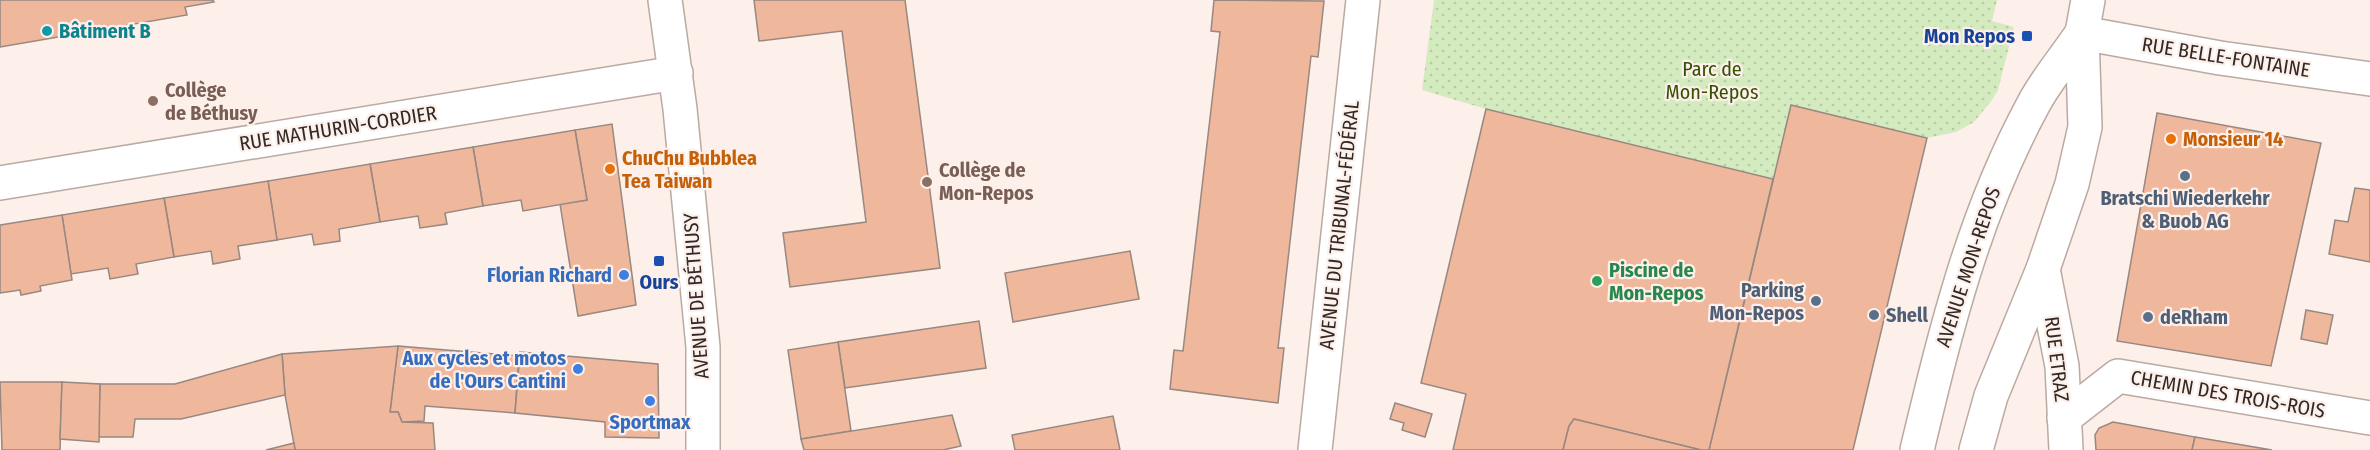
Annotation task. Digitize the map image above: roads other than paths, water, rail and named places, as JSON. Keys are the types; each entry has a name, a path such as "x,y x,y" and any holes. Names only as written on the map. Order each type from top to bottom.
{"street":[{"name":"AVENUE DE BÉTHUSY","path":"665,0 676,73 703,347 703,450"},
{"name":"AVENUE DU TRIBUNAL-FÉDÉRAL","path":"1315,450 1363,0"},
{"name":"AVENUE MON-REPOS","path":"1976,450 1991,396 2043,269 2072,184 2085,127 2082,33 2088,0"},
{"name":"AVENUE MON-REPOS","path":"1917,450 1945,331 1971,243 1996,179 2034,103 2082,33"},
{"name":"RUE BELLE-FONTAINE","path":"2082,33 2220,58 2370,79"},
{"name":"RUE MATHURIN-CORDIER","path":"0,183 676,73"},
{"name":"RUE ETRAZ","path":"2043,269 2062,366 2066,450"},
{"name":"CHEMIN DES TROIS-ROIS","path":"2064,418 2118,376 2370,418"}],"place":[{"name":"Bâtiment B","path":"47,31"},
{"name":"Mon Repos","path":"2027,36"},
{"name":"Collège de Béthusy","path":"153,101"},
{"name":"Monsieur 14","path":"2171,139"},
{"name":"ChuChu Bubblea Tea Taiwan","path":"610,169"},
{"name":"Bratschi Wiederkehr & Buob AG","path":"2185,176"},
{"name":"Collège de Mon-Repos","path":"927,182"},
{"name":"Ours","path":"659,261"},
{"name":"Florian Richard","path":"624,275"},
{"name":"Piscine de Mon-Repos","path":"1597,281"},
{"name":"Parking Mon-Repos","path":"1816,301"},
{"name":"Shell","path":"1874,315"},
{"name":"deRham","path":"2148,317"},
{"name":"Aux cycles et motos de l'Ours Cantini","path":"578,369"},
{"name":"Sportmax","path":"650,401"}],"park label":[{"name":"Parc de Mon-Repos","path":"1712,80"}]}
